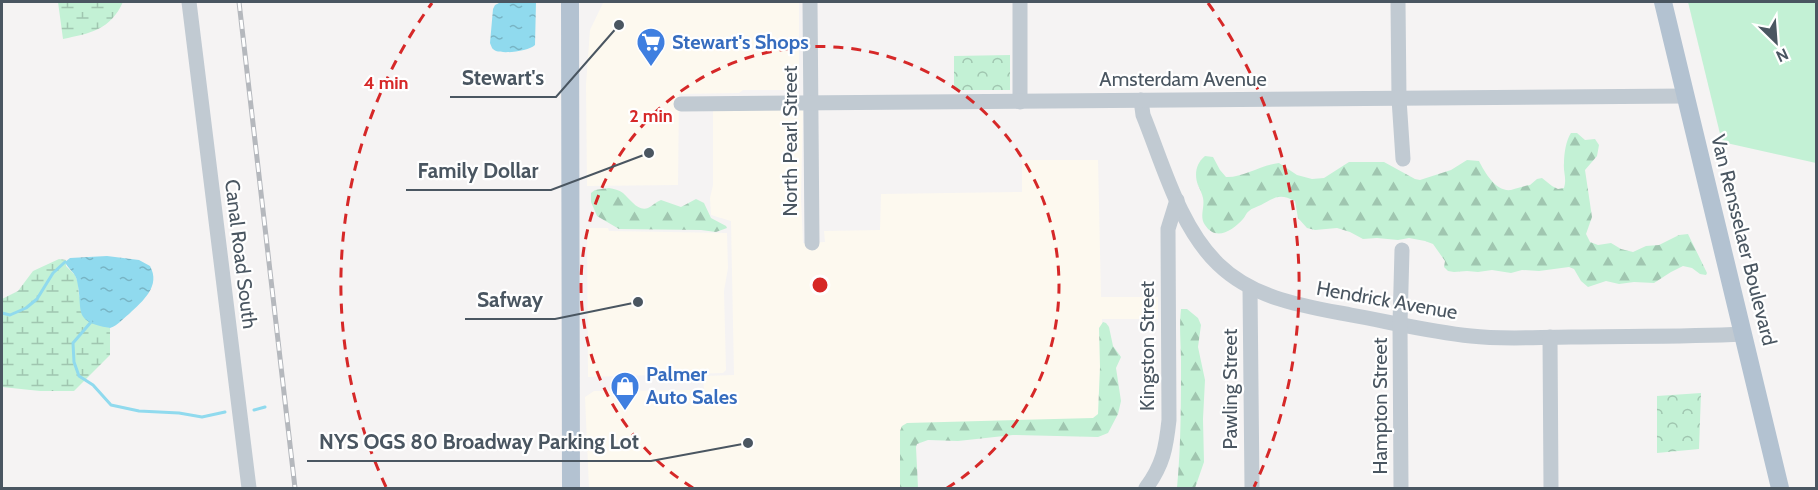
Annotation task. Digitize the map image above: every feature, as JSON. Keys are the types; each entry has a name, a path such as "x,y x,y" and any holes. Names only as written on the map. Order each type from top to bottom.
{"main road":[{"path":"570,2 572,489"},
{"name":"Van Rensselaer Boulevard","path":"1663,2 1780,489"}],"street":[{"name":"Canal Road South","path":"189,2 249,489"},
{"name":"North Pearl Street","path":"810,2 812,243"},
{"path":"1020,2 1020,102"},
{"path":"1398,2 1399,99 1403,159"},
{"name":"Amsterdam Avenue","path":"681,104 1686,96"},
{"name":"Hendrick Avenue","path":"1141,100 1143,115 1177,200 1189,226 1204,249 1222,268 1250,288 1277,299 1472,336 1743,334"},
{"name":"Kingston Street","path":"1146,489 1161,465 1167,437 1167,244 1168,229 1177,200"},
{"name":"Hampton Street","path":"1401,489 1402,250"},
{"name":"Pawling Street","path":"1250,288 1252,489"},
{"path":"1550,337 1551,489"}],"shaded area":[{"path":"605,2 799,2 799,90 743,90 739,93 679,94 678,185 587,186 586,84 590,30"},
{"path":"799,108 803,111 801,198 803,243 825,242 824,231 880,230 881,194 1022,192 1022,160 1098,160 1101,297 1158,297 1158,319 1102,319 1104,422 909,433 906,488 589,488 585,397 594,391 704,390 703,376 734,375 731,221 711,215 713,109"},
{"path":"587,228 608,228 609,231 727,233 728,268 724,291 726,370 723,373 588,377"}],"green space":[{"path":"58,2 123,2 112,19 99,29 63,39"},
{"path":"1688,2 1816,2 1816,163 1722,142"},
{"path":"1010,55 1010,90 954,90 954,56"},
{"path":"1571,133 1577,133 1585,140 1595,139 1599,145 1597,156 1585,170 1592,217 1586,234 1590,242 1598,245 1611,243 1633,252 1646,246 1659,245 1679,235 1688,234 1706,275 1683,266 1654,283 1619,284 1606,281 1588,287 1581,281 1574,269 1569,267 1539,271 1522,270 1511,273 1492,270 1448,271 1444,267 1445,261 1433,244 1409,238 1363,239 1337,228 1315,230 1307,228 1298,218 1295,201 1281,197 1252,209 1239,223 1224,232 1214,233 1209,230 1202,218 1203,198 1196,173 1205,156 1213,157 1226,177 1238,176 1279,163 1297,175 1312,179 1324,178 1349,162 1384,162 1420,180 1451,170 1467,160 1479,161 1492,181 1506,190 1530,185 1542,178 1558,189 1564,188 1565,151"},
{"path":"609,188 621,192 638,207 644,209 661,200 681,207 696,199 704,203 711,218 727,228 716,232 619,229 597,216 591,202 591,193 595,190"},
{"path":"59,259 66,260 66,266 75,275 79,296 95,323 110,328 110,355 74,391 40,391 2,387 2,299 18,291 33,271"},
{"path":"1181,309 1187,309 1198,318 1201,325 1198,347 1205,380 1204,462 1195,488 1177,488"},
{"path":"1103,322 1109,327 1113,346 1121,357 1116,368 1121,401 1118,414 1108,433 1098,437 1013,435 958,441 928,440 917,444 916,447 918,488 900,488 900,431 907,423 1093,418 1098,414 1099,328"},
{"path":"1701,393 1699,449 1657,453 1657,396"}],"water":[{"path":"501,2 536,2 535,45 528,49 511,52 500,52 492,48 490,43 493,9"},
{"path":"107,256 139,260 150,266 153,273 149,293 118,324 110,328 89,322 84,318 76,278 65,262 70,258"}],"waterway":[{"path":"2,313 10,315 26,308 37,299 53,273 65,262"},
{"path":"91,322 73,343 74,362 79,376 93,385 111,405 139,411 179,413 202,417 225,412"},
{"path":"254,410 265,407"}],"railway":[{"path":"239,2 295,488"}],"place":[{"name":"Stewart's","path":"619,25"},
{"name":"Stewart's Shops","path":"651,68"},
{"name":"Family Dollar","path":"649,153"},
{"name":"Safway","path":"638,302"},
{"name":"Palmer Auto Sales","path":"625,412"},
{"name":"NYS OGS 80 Broadway Parking Lot","path":"748,443"}]}
